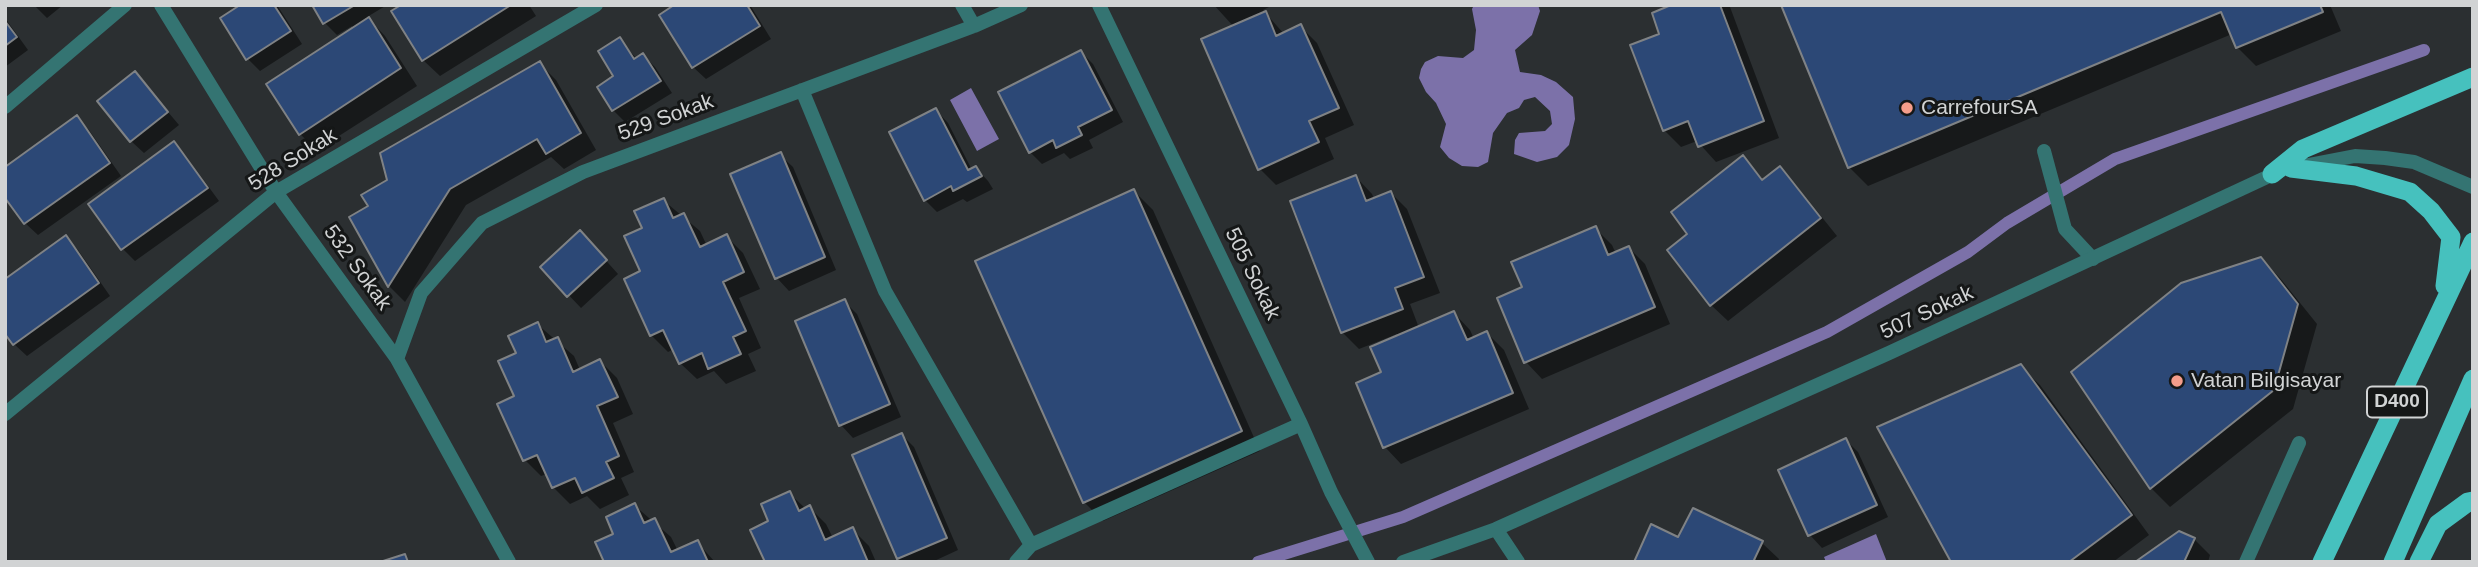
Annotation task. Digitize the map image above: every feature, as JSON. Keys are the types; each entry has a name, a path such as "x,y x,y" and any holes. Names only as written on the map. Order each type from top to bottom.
{"highway":[{"path":"2281,171 2303,149 2473,77"},
{"path":"2281,171 2356,176 2410,191 2431,211 2451,237 2448,270 2439,313"},
{"name":"D400","path":"2322,562 2473,242"},
{"name":"D400","path":"2393,562 2473,379"},
{"path":"2419,562 2438,524 2473,501"}],"street":[{"path":"5,107 125,5"},
{"name":"532 Sokak","path":"161,5 276,192 397,359 509,562"},
{"name":"528 Sokak","path":"5,414 276,192 596,5"},
{"path":"962,5 974,26"},
{"name":"529 Sokak","path":"397,359 421,293 482,223 583,172 974,26 1021,5"},
{"name":"505 Sokak","path":"1099,5 1301,424 1331,492 1368,562"},
{"path":"802,90 885,291 1031,545"},
{"path":"2045,150 2065,229 2093,259"},
{"name":"507 Sokak","path":"1402,562 1496,528 1889,354 2281,171 2355,156 2385,158 2414,162 2473,187"},
{"path":"1016,562 1031,545 1301,424"},
{"path":"2246,562 2299,443"},
{"path":"1496,528 1518,562"}],"shaded area":[{"path":"1474,5 1538,5 1540,11 1532,35 1515,50 1520,72 1541,75 1556,82 1573,97 1575,119 1569,145 1557,157 1537,162 1514,154 1515,140 1519,133 1545,131 1552,124 1550,111 1535,97 1524,100 1519,108 1507,113 1493,133 1488,162 1478,167 1462,166 1449,158 1440,147 1446,124 1419,78 1421,69 1425,62 1438,56 1463,58 1474,50"},
{"path":"971,88 999,139 977,151 950,100"},
{"path":"1876,534 1887,562 1826,562 1824,557"}],"building":[{"path":"240,5 274,5 291,31 246,60 220,18"},
{"path":"312,5 355,5 323,24"},
{"path":"401,5 511,5 422,61 391,11"},
{"path":"674,5 747,5 760,26 692,68 659,15"},
{"path":"1671,5 1720,5 1764,121 1698,147 1688,121 1663,131 1630,45 1659,34 1652,13"},
{"name":"CarrefourSA","path":"1781,5 2320,5 2323,12 2236,48 2221,12 1848,168"},
{"path":"1266,11 1276,36 1301,24 1339,108 1309,121 1319,142 1258,170 1201,39"},
{"path":"369,17 401,68 299,135 266,84"},
{"path":"5,21 17,37 5,46"},
{"path":"620,37 634,59 643,53 661,81 612,111 597,87 613,76 598,51"},
{"path":"1081,50 1112,110 1078,127 1082,135 1056,148 1053,140 1029,153 998,92"},
{"path":"540,61 581,133 546,154 537,139 450,189 388,287 349,217 368,206 361,195 387,180 380,153"},
{"path":"135,71 168,112 130,142 97,101"},
{"path":"936,108 968,170 976,166 982,176 953,191 951,186 924,201 889,132"},
{"path":"77,115 110,163 24,224 5,198 5,167"},
{"path":"174,141 208,188 121,250 88,204"},
{"path":"781,152 825,257 775,279 730,174"},
{"path":"1743,155 1762,180 1780,166 1821,218 1710,306 1667,250 1687,234 1671,212"},
{"path":"1356,175 1366,201 1391,191 1424,277 1395,288 1403,309 1341,333 1290,201"},
{"path":"1134,189 1242,431 1083,503 975,261"},
{"path":"664,198 673,218 684,213 700,247 727,234 744,272 723,282 746,331 733,337 741,354 708,369 702,353 679,364 663,330 650,336 624,279 640,271 624,236 642,228 634,211"},
{"path":"1596,226 1608,255 1629,246 1655,307 1524,363 1497,298 1522,287 1511,262"},
{"path":"580,230 607,260 567,297 540,267"},
{"path":"66,235 99,283 13,345 5,334 5,279"},
{"name":"Vatan Bilgisayar","path":"2261,257 2298,304 2274,390 2150,489 2071,372 2181,283"},
{"path":"845,299 890,404 839,426 795,321"},
{"path":"1454,311 1467,340 1487,331 1513,393 1383,448 1356,383 1381,372 1370,347"},
{"path":"538,322 546,342 558,337 573,372 600,359 618,397 597,406 619,456 606,462 614,478 582,493 575,478 552,488 537,455 523,461 497,404 514,396 498,361 516,353 508,336"},
{"path":"2021,364 2132,515 2069,562 1951,562 1877,427"},
{"path":"902,433 947,538 897,559 852,455"},
{"path":"1846,438 1877,505 1808,536 1778,470"},
{"path":"790,491 799,511 810,505 825,540 853,527 868,562 765,562 750,530 768,521 761,504"},
{"path":"635,503 644,523 655,518 671,552 698,540 708,562 604,562 595,542 613,534 606,517"},
{"path":"1693,508 1763,541 1754,560 1757,562 1634,562 1651,524 1678,537"},
{"path":"2179,531 2195,538 2184,562 2135,562"},
{"path":"405,554 408,562 380,562"}],"waterway":[{"path":"1258,562 1403,517 1827,332 1968,252 2007,223 2115,159 2424,50"}],"place":[{"name":"CarrefourSA","path":"1907,108"},
{"name":"Vatan Bilgisayar","path":"2177,381"}]}
